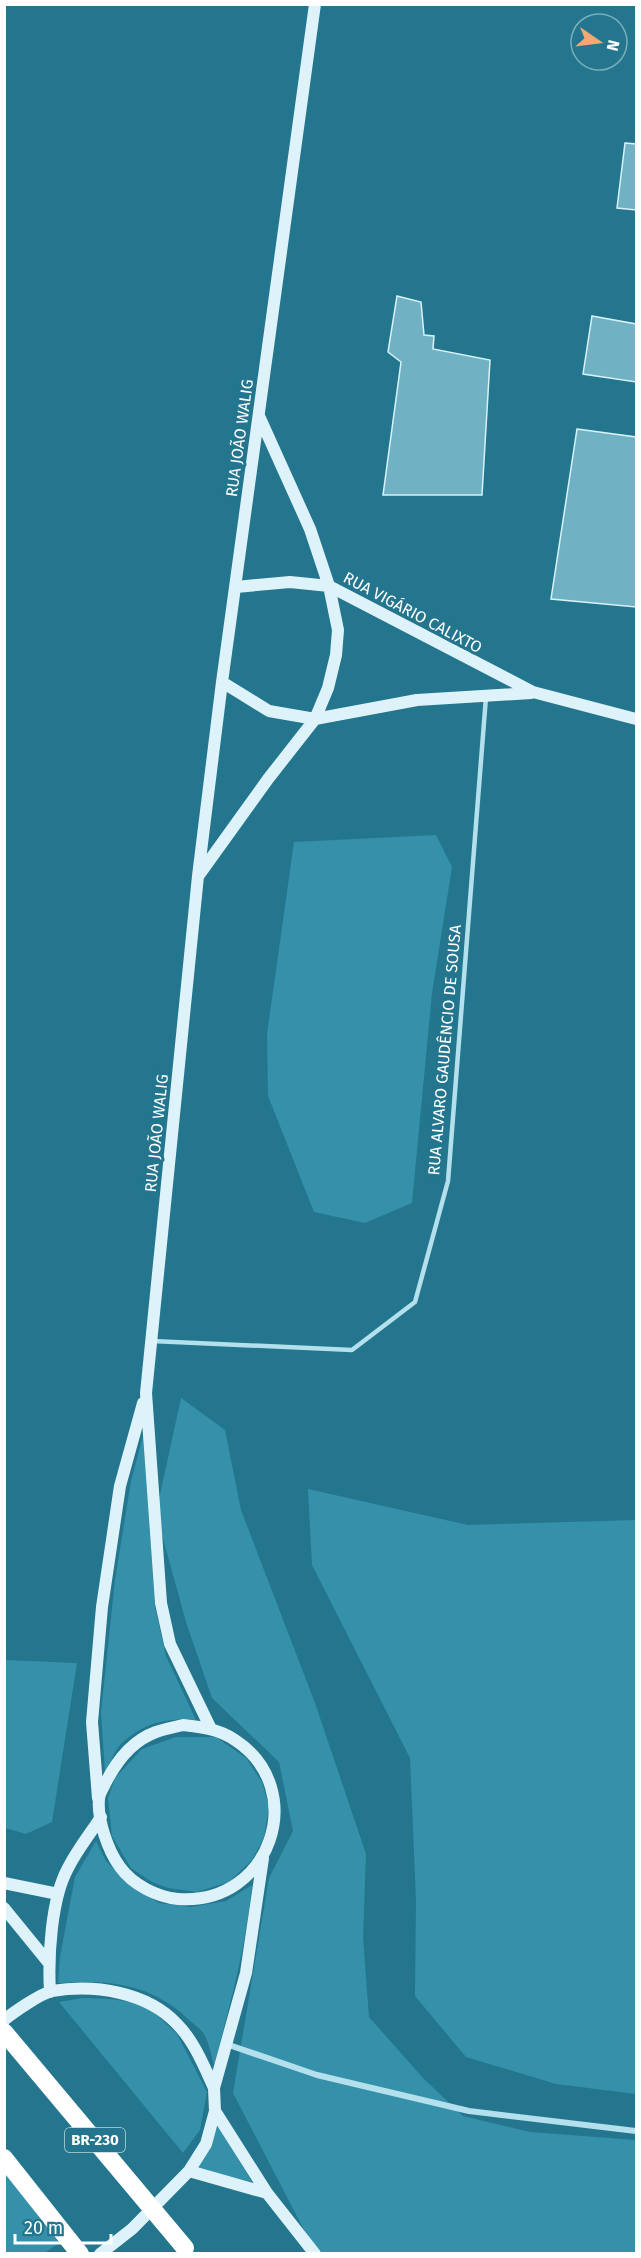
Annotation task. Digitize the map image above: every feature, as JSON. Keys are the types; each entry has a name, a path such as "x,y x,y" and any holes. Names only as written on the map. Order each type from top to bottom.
{"highway":[{"name":"BR-230","path":"4,2032 187,2251"},
{"path":"4,2158 46,2214 80,2253"}],"street":[{"name":"RUA JOÃO WALIG","path":"146,1394 198,876 222,682 315,4"},
{"path":"198,876 268,779 315,719 328,688 336,655 338,630 329,586 310,529 258,414"},
{"name":"RUA VIGÁRIO CALIXTO","path":"236,587 290,582 329,586 533,692 636,719"},
{"name":"RUA VIGÁRIO CALIXTO","path":"222,682 269,711 315,719 417,700 533,692"},
{"path":"146,1394 161,1603 170,1644 211,1729"},
{"path":"146,1394 120,1486 102,1607 92,1722 98,1798 107,1845 121,1869 142,1887 167,1898 195,1900 222,1893 246,1878 263,1857"},
{"path":"98,1798 113,1769 131,1747 155,1732 183,1725 211,1729 242,1745 255,1757 268,1779 274,1805 273,1832 263,1857 246,1973 214,2088 215,2111 206,2144 189,2171 132,2229 100,2253"},
{"path":"50,1992 48,1962 58,1894 67,1869 101,1817"},
{"path":"4,1883 58,1894"},
{"path":"4,1908 48,1962"},
{"path":"4,2020 50,1992 91,1990 142,1999 157,2006 179,2025 198,2054 214,2088"},
{"path":"226,2044 317,2075 469,2111 636,2131"},
{"path":"215,2111 267,2193 315,2253"},
{"path":"189,2171 267,2193"}],"lane":[{"name":"RUA ALVARO GAUDÊNCIO DE SOUSA","path":"152,1341 352,1350 415,1302 448,1181 486,696"}],"shaded area":[{"path":"436,835 452,867 432,993 412,1203 365,1223 314,1212 268,1096 267,1034 294,842"},
{"path":"181,1398 225,1430 241,1510 315,1703 366,1854 363,1938 369,2017 423,2078 463,2116 530,2132 636,2140 636,2253 316,2253 233,2093 269,1878 293,1831 279,1762 212,1698 186,1622 156,1513"},
{"path":"143,1436 155,1607 166,1656 196,1720 165,1721 147,1726 121,1744 105,1773 101,1712 115,1580 131,1481"},
{"path":"308,1489 468,1525 636,1520 636,2094 556,2084 466,2057 415,1996 416,1900 410,1758 312,1565"},
{"path":"5,1660 77,1663 52,1822 26,1834 5,1828"},
{"path":"176,1737 216,1737 246,1758 262,1782 269,1807 264,1837 252,1860 229,1882 197,1892 168,1888 152,1882 131,1868 112,1836 108,1798 115,1778 142,1749"},
{"path":"96,1841 106,1861 130,1885 159,1903 191,1907 226,1901 252,1885 242,1953 214,2065 202,2032 173,2006 158,1997 127,1986 94,1982 58,1983 60,1957 75,1877"},
{"path":"83,1998 145,2004 177,2034 207,2092 200,2130 183,2153 59,2002"},
{"path":"218,2126 252,2182 198,2169"},
{"path":"4,2170 59,2243 43,2254 5,2253"}],"building":[{"path":"625,143 636,144 636,210 617,208"},
{"path":"397,296 421,302 424,335 434,336 433,349 490,360 482,495 383,495 401,362 388,352"},
{"path":"592,316 636,324 636,382 583,374"},
{"path":"577,429 636,437 636,607 551,599"}]}
